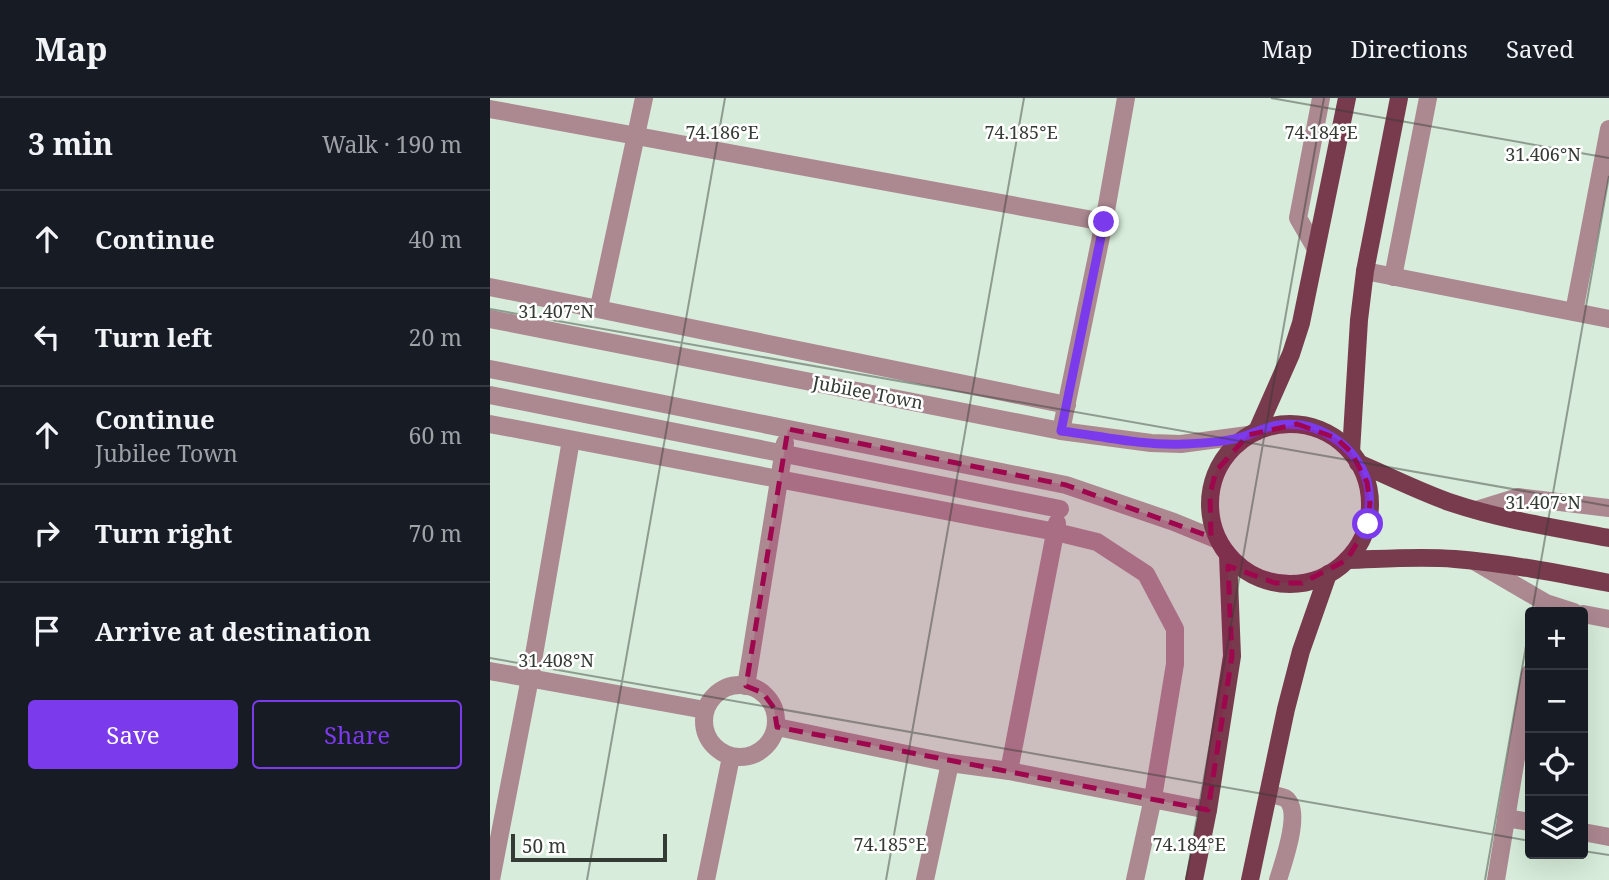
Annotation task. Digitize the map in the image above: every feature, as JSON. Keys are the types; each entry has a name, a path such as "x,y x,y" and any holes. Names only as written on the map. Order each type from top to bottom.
{"main road":[{"path":"1252,433 1291,354 1301,323 1347,98"},
{"path":"1399,98 1365,271 1359,320 1355,457 1367,482 1370,503 1368,524 1360,543 1347,560 1328,575 1302,583 1275,583 1249,573 1228,555 1217,540 1210,517 1210,494 1216,471 1229,451 1252,433 1277,425 1307,426 1336,438 1355,457 1426,492 1476,510 1521,522 1609,538"},
{"path":"1194,880 1232,656 1228,555"},
{"path":"1347,560 1410,558 1474,562 1553,572 1609,583"},
{"path":"1250,880 1286,709 1301,651 1328,575"}],"street":[{"path":"599,307 638,136 644,98"},
{"path":"1061,431 1104,222 1126,98"},
{"path":"1316,249 1298,218 1321,98"},
{"path":"1393,277 1428,98"},
{"path":"490,109 1104,222"},
{"path":"1574,312 1609,130"},
{"path":"1365,271 1609,318"},
{"path":"490,287 599,307 1067,405"},
{"name":"Jubilee Town","path":"490,319 1061,431 1152,443 1181,444 1252,433"},
{"path":"490,369 1066,485 1174,522 1217,540"},
{"path":"490,395 1060,509"},
{"path":"490,424 1056,532 1097,542 1146,574 1175,629 1175,664 1153,798 1135,880"},
{"path":"746,686 788,429"},
{"path":"491,880 530,678 571,440"},
{"path":"1009,771 1066,485"},
{"path":"1476,510 1518,497 1609,509"},
{"path":"1474,562 1542,607"},
{"path":"1588,615 1609,619"},
{"path":"490,670 705,710"},
{"path":"746,686 763,693 774,708 776,727 768,745 751,756 731,757 714,747 705,730 705,710 714,695 729,687 746,686"},
{"path":"1496,880 1525,703"},
{"path":"776,727 950,763 1009,771 1208,810"},
{"path":"706,880 731,757"},
{"path":"925,880 950,763"},
{"path":"1268,794 1284,798 1291,805 1293,818 1278,880"},
{"path":"1506,818 1525,821"},
{"path":"1588,833 1609,837"}],"highlighted area":[{"path":"1297,424 1336,438 1351,452 1367,482 1370,503 1368,524 1347,560 1302,583 1275,583 1228,566 1232,656 1208,810 777,727 774,708 763,693 746,686 788,429 1066,485 1211,537 1210,494 1216,471 1248,435"}],"route":[{"path":"1104,222 1061,431 1152,443 1181,444 1248,435 1277,425 1297,424 1317,429 1336,438 1358,463 1367,482 1370,503 1368,524"}]}
